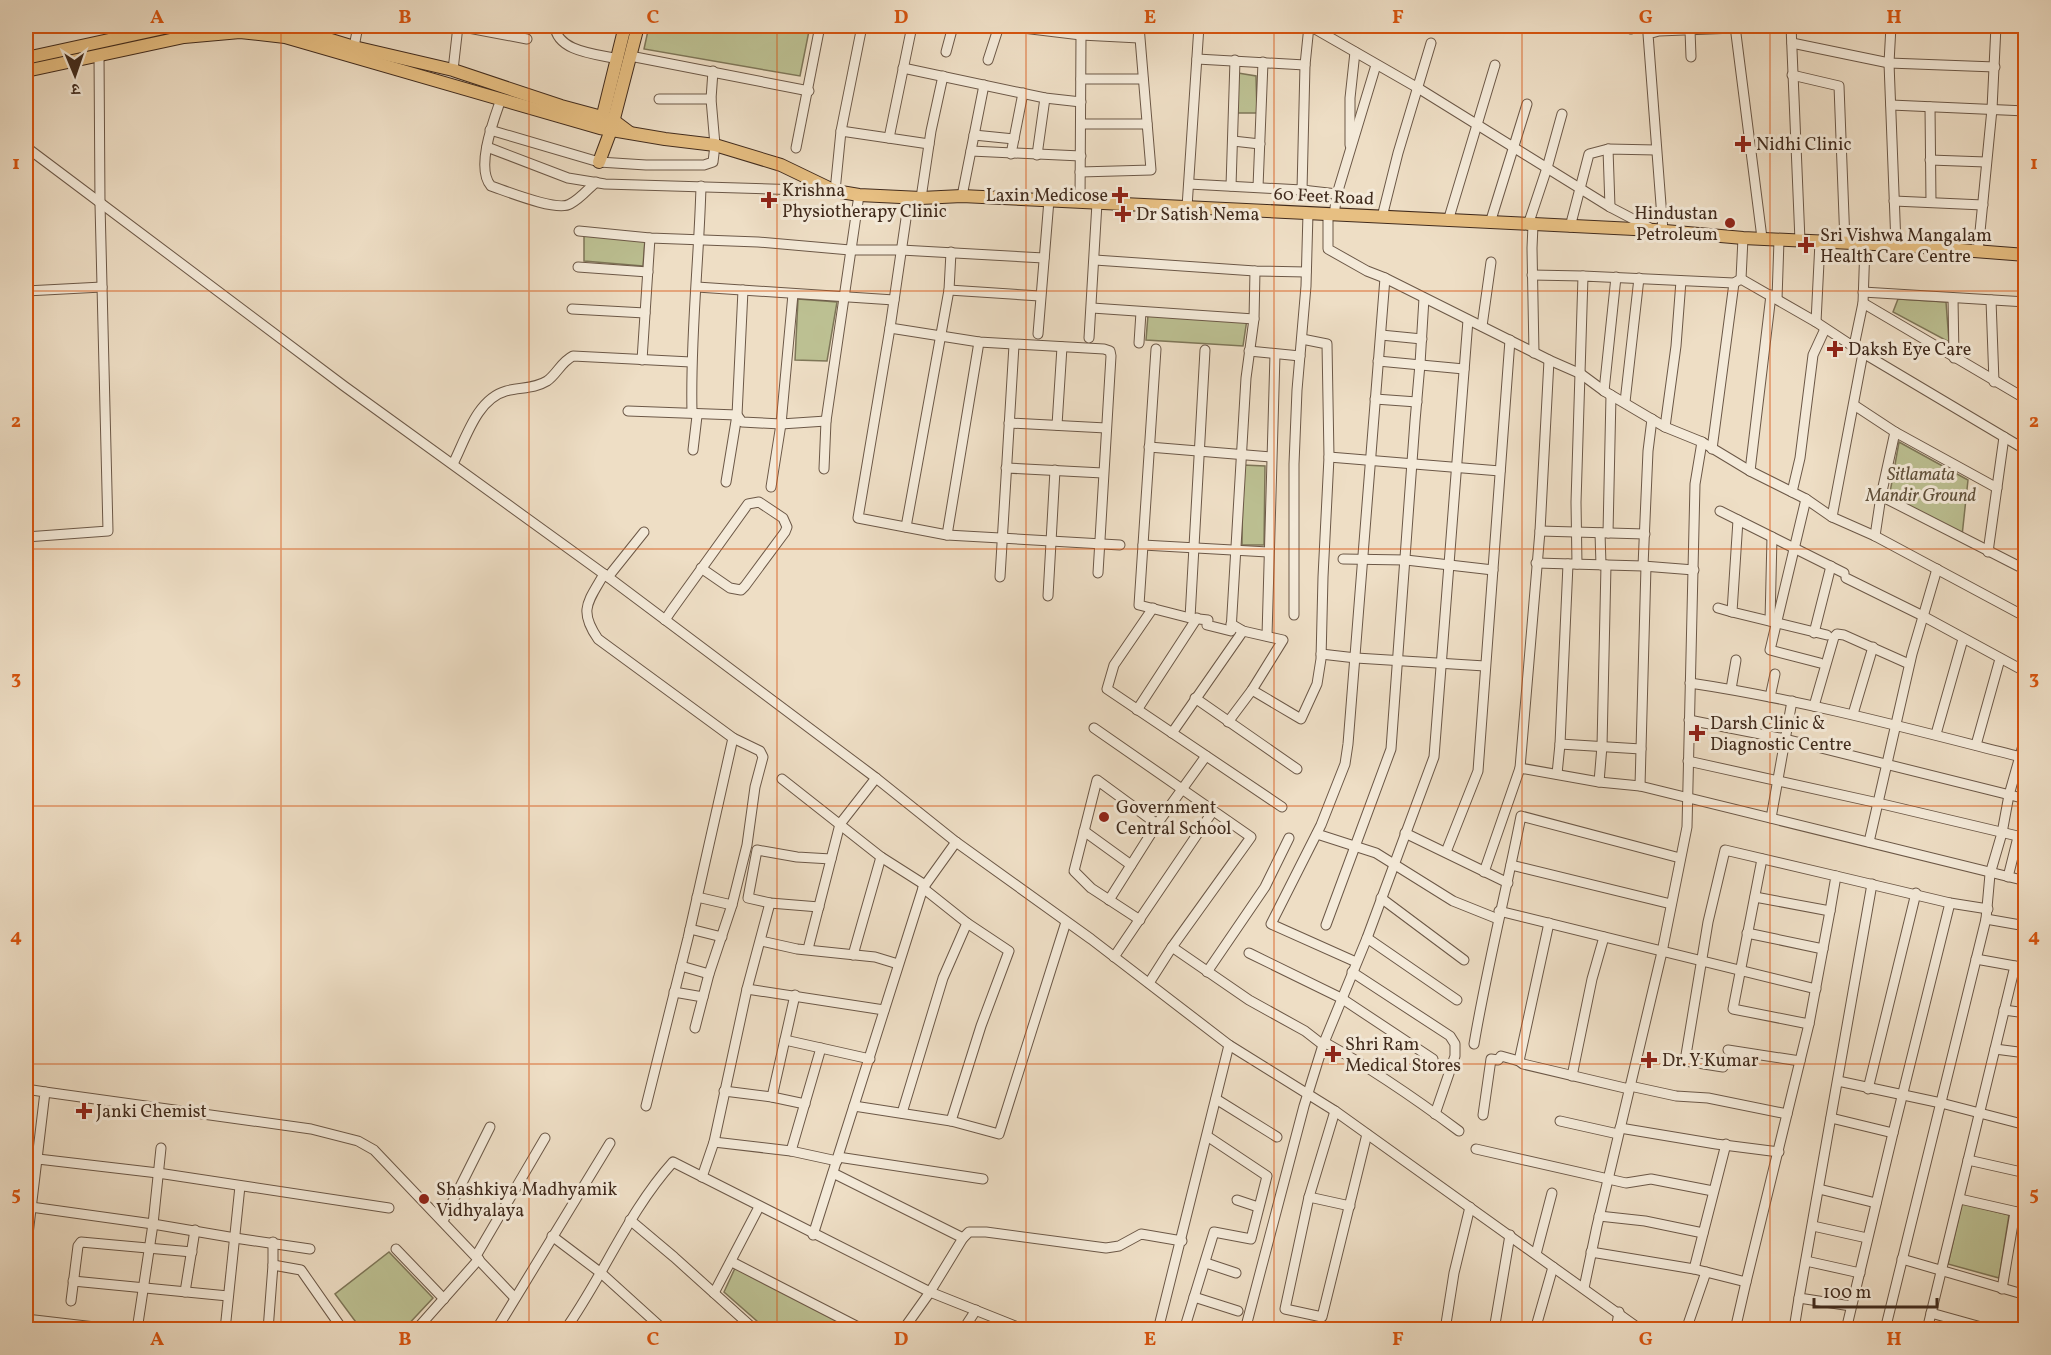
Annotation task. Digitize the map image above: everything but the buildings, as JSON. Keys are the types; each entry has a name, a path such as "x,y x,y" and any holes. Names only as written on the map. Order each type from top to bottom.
{"main road":[{"path":"26,58 173,26"},
{"path":"285,26 354,47 453,70 607,124"},
{"path":"600,158 625,26"},
{"path":"607,124 638,26"},
{"path":"26,71 184,37 240,32 285,37 501,99 607,124"},
{"name":"60 Feet Road","path":"607,124 664,140 716,145 781,165 835,191 859,195 915,198 962,196 1448,220 1896,245 2025,255"}],"street":[{"path":"354,47 358,26"},
{"path":"453,70 458,26 526,39"},
{"path":"555,26 555,34 568,46 618,59"},
{"path":"796,148 820,26"},
{"path":"487,147 568,178 596,182 835,191 841,131 862,26"},
{"path":"889,138 912,26"},
{"path":"946,52 953,26"},
{"path":"988,60 999,26"},
{"path":"1005,26 1081,35 1139,38"},
{"path":"1080,172 1151,170 1139,26"},
{"path":"1186,207 1199,26"},
{"path":"1302,190 1305,64 1309,26 1418,88 1610,207 1658,231 1656,150 1647,34 1659,31 1735,27 1762,238"},
{"path":"1791,26 1800,241"},
{"path":"1891,26 1889,63 1896,245"},
{"path":"1978,252 1992,109 1996,26"},
{"path":"1690,30 1691,57"},
{"path":"1080,202 1081,35"},
{"path":"1792,43 1889,63 1995,67"},
{"path":"1382,217 1398,153 1431,44"},
{"path":"1350,155 1350,98 1355,52"},
{"path":"26,537 108,531 100,204 99,55"},
{"path":"630,56 809,91"},
{"path":"1197,59 1305,64"},
{"path":"1231,186 1235,60"},
{"path":"1258,188 1263,62"},
{"path":"1376,65 1331,215 1328,249 1367,271 1581,374 1652,419 1702,442 1750,471 1806,499 1832,517 1875,536 2025,616"},
{"path":"1448,220 1495,65"},
{"path":"903,68 1045,98 1081,102"},
{"path":"490,130 600,158 646,165 704,165 713,162 716,145 711,99 713,71"},
{"path":"1792,75 1839,86 1845,243"},
{"path":"943,76 929,144 901,250 858,518 947,535 1120,545"},
{"path":"1081,80 1143,79"},
{"path":"962,196 984,85"},
{"path":"1011,154 1023,93"},
{"path":"1036,155 1045,98"},
{"path":"501,99 490,130 487,147 486,175 491,186 552,205 566,206 596,182"},
{"path":"659,99 711,99"},
{"path":"1490,223 1527,104"},
{"path":"1891,105 2025,111"},
{"path":"1930,107 1931,202"},
{"path":"1534,352 1531,225 1562,114"},
{"path":"1081,124 1147,124"},
{"path":"841,131 929,144"},
{"path":"974,135 1014,139"},
{"path":"1233,141 1260,144"},
{"path":"26,147 344,386 665,620 876,778 956,842 1066,921 1229,1045 1335,1111 1641,1329"},
{"path":"1570,227 1589,154 1608,149 1656,150"},
{"path":"1608,149 1610,207"},
{"path":"971,151 1081,156"},
{"path":"1930,160 1986,162"},
{"path":"1189,184 1337,194"},
{"path":"692,412 691,362 700,239 701,186"},
{"path":"824,470 826,421 859,195"},
{"path":"1038,334 1049,200"},
{"path":"1894,201 1983,205"},
{"path":"1089,338 1097,203"},
{"path":"1294,615 1293,524 1308,213"},
{"path":"579,231 650,238 700,239 850,250 951,252 1044,258"},
{"path":"642,360 650,238"},
{"path":"1712,449 1743,238"},
{"path":"1750,471 1774,297 1779,240"},
{"path":"1815,321 1820,242"},
{"path":"1854,346 1863,303 1865,244"},
{"path":"906,527 949,290 951,252"},
{"path":"1095,260 1255,271 1306,272"},
{"path":"1482,326 1491,261"},
{"path":"578,267 648,272"},
{"path":"1156,348 1139,605 1208,620 1207,625 1231,632 1249,351 1254,319 1255,271"},
{"path":"1532,275 1737,281 1774,297 1815,321 1863,353 2025,450"},
{"path":"1557,774 1576,532 1583,276"},
{"path":"1599,782 1602,746 1608,393 1616,277"},
{"path":"1356,962 1271,924 1317,834 1345,764 1356,658 1385,278"},
{"path":"1624,402 1639,278"},
{"path":"1665,426 1676,346 1681,281"},
{"path":"26,291 102,287"},
{"path":"697,287 894,300"},
{"path":"726,482 737,415 743,290"},
{"path":"949,290 1040,296"},
{"path":"1863,292 2025,302"},
{"path":"771,487 781,424 793,294"},
{"path":"1326,925 1391,749 1424,298"},
{"path":"1953,298 1954,358"},
{"path":"1991,300 1994,382"},
{"path":"1863,303 2025,399"},
{"path":"1092,308 1254,319"},
{"path":"572,309 645,313"},
{"path":"1138,343 1141,312"},
{"path":"1245,1329 1308,1093 1324,1044 1367,938 1434,757 1468,320"},
{"path":"890,328 979,342 1110,351 1098,573"},
{"path":"1792,492 1800,458 1813,356 1825,329"},
{"path":"1381,335 1422,339"},
{"path":"1252,690 1301,719 1317,684 1321,654 1329,457 1327,344 1302,339"},
{"path":"1446,852 1478,771 1510,340"},
{"path":"947,535 979,342"},
{"path":"1000,577 1014,345"},
{"path":"1057,425 1062,347"},
{"path":"1137,710 1194,618 1193,549 1205,350"},
{"path":"1249,351 1300,356"},
{"path":"1832,517 1863,353"},
{"path":"1267,636 1275,354"},
{"path":"453,464 476,417 492,396 508,390 529,389 548,381 565,360 573,356 691,362"},
{"path":"1484,872 1520,768 1540,531 1549,360"},
{"path":"1378,361 1464,369"},
{"path":"1376,399 1417,402"},
{"path":"1854,405 1894,432 1996,488"},
{"path":"628,411 737,415"},
{"path":"692,412 697,416 693,450"},
{"path":"737,415 742,422 781,424 826,421"},
{"path":"1640,786 1645,534 1648,451 1652,419"},
{"path":"1009,423 1106,428"},
{"path":"1875,536 1894,432"},
{"path":"1989,552 2004,437"},
{"path":"1584,1288 1662,952 1687,827 1695,484 1702,442"},
{"path":"1149,447 1271,457"},
{"path":"1329,457 1500,471"},
{"path":"1006,468 1103,473"},
{"path":"1048,596 1054,470"},
{"path":"1881,496 2025,570"},
{"path":"1773,622 1795,548 1806,499"},
{"path":"665,620 702,568 751,502 759,502 785,520 787,527 784,532 741,590 730,588 702,568"},
{"path":"1720,511 1831,566 1845,576 2025,672"},
{"path":"1732,612 1738,520"},
{"path":"1540,531 1645,534"},
{"path":"644,532 606,576 587,604 588,624 598,639 733,738 760,751 763,758 754,787 749,834 732,905 709,974 695,1029"},
{"path":"1772,537 1773,622 1770,650 1820,663"},
{"path":"1143,546 1268,552"},
{"path":"1343,559 1406,560 1493,570"},
{"path":"1536,563 1694,570"},
{"path":"1814,633 1831,566"},
{"path":"1869,842 1909,664 1937,569"},
{"path":"1153,608 1114,664 1107,689 1281,807"},
{"path":"1718,608 1827,635"},
{"path":"1228,722 1252,690 1283,640 1243,631 1231,624"},
{"path":"1172,733 1243,631"},
{"path":"1814,706 1834,637 1837,634 1873,647 1909,664"},
{"path":"1936,734 1962,639"},
{"path":"1853,714 1873,647"},
{"path":"1321,654 1485,666"},
{"path":"1976,745 2000,659"},
{"path":"1731,689 1736,660"},
{"path":"1770,697 1775,674"},
{"path":"1690,683 1853,714 2023,757"},
{"path":"1195,698 1297,769"},
{"path":"1771,818 1792,701"},
{"path":"1689,720 1785,739 2025,799"},
{"path":"1094,728 1251,837 1149,983"},
{"path":"1885,1329 1986,919 1990,874 2002,833 2009,795 2023,757 2025,735"},
{"path":"646,1106 690,929 733,738"},
{"path":"1560,744 1641,749"},
{"path":"1109,900 1157,824 1206,756"},
{"path":"1688,762 1778,780 2022,838 2008,877"},
{"path":"1520,768 1599,782 1640,786 2025,881"},
{"path":"808,949 840,824 876,778"},
{"path":"782,779 881,857 924,886 967,923 1009,951 981,1026 951,1121"},
{"path":"1140,920 1091,888 1074,871 1096,780 1157,824"},
{"path":"1114,957 1213,811"},
{"path":"1474,1044 1498,915 1508,883 1521,816 1680,858"},
{"path":"1084,831 1131,865"},
{"path":"1405,833 1508,883"},
{"path":"1317,834 1376,853 1453,901 1498,915 1549,923 1816,989"},
{"path":"1207,972 1260,894 1289,838"},
{"path":"813,1235 924,886 956,842"},
{"path":"819,907 770,903 748,898 758,850 831,860"},
{"path":"1723,1067 1685,1061 1708,921 1725,850 1916,893 1950,903 1988,909"},
{"path":"853,956 881,857"},
{"path":"1762,859 1733,1009 1809,1024"},
{"path":"1511,865 1671,904"},
{"path":"1734,1329 1809,1024 1836,876"},
{"path":"1796,1329 1794,1329 1798,1298 1813,1226 1872,884"},
{"path":"1868,1089 1916,893"},
{"path":"697,897 732,905"},
{"path":"1755,897 1830,910"},
{"path":"1381,898 1464,960"},
{"path":"702,1177 714,1142 747,989 770,903"},
{"path":"1846,1329 1950,903"},
{"path":"1986,919 2025,926"},
{"path":"854,1106 951,1121 999,1134 1066,921"},
{"path":"902,1113 944,978 967,923"},
{"path":"1519,1061 1549,923"},
{"path":"690,929 722,936"},
{"path":"1747,933 1823,949"},
{"path":"1572,1076 1592,979 1604,937"},
{"path":"1367,938 1457,1000"},
{"path":"760,941 797,950 808,949 875,957 898,964"},
{"path":"1172,947 1259,1006 1324,1044 1346,1054 1459,1131"},
{"path":"1249,953 1341,998 1433,1059"},
{"path":"1976,959 2025,968"},
{"path":"681,966 709,974"},
{"path":"1927,1329 2015,966"},
{"path":"1352,972 1449,1036 1455,1044 1455,1056 1435,1114"},
{"path":"747,989 884,1010"},
{"path":"674,992 703,997"},
{"path":"772,1097 795,996"},
{"path":"2004,1010 2025,1013"},
{"path":"785,1040 870,1059"},
{"path":"1158,1329 1229,1045"},
{"path":"791,1151 821,1048"},
{"path":"1995,1049 2025,1053"},
{"path":"1728,1050 1800,1060"},
{"path":"1483,1115 1491,1059 1498,1060 1501,1056 1572,1076 1676,1096 1708,1098 1787,1114"},
{"path":"1838,1081 1980,1112 2025,1125"},
{"path":"26,1089 311,1129 358,1141 374,1150 516,1298"},
{"path":"724,1091 805,1104"},
{"path":"26,1251 30,1202 38,1159 45,1092"},
{"path":"1216,1099 1277,1137"},
{"path":"1335,1111 1309,1197 1285,1309 1322,1317 1368,1134"},
{"path":"1831,1118 1893,1133"},
{"path":"1560,1121 1779,1152"},
{"path":"443,1221 490,1127"},
{"path":"1184,1329 1214,1232 1251,1239 1267,1176 1207,1137"},
{"path":"416,1329 444,1299 477,1257 545,1138"},
{"path":"714,1142 983,1179"},
{"path":"496,1329 610,1143"},
{"path":"1694,1269 1726,1144"},
{"path":"137,1329 150,1247 161,1148"},
{"path":"1476,1149 1608,1179 1631,1183 1651,1179 1713,1191"},
{"path":"38,1159 158,1173 388,1208"},
{"path":"1968,1160 2025,1173"},
{"path":"570,1328 630,1220 658,1179 673,1162 813,1235 930,1292 1025,1329"},
{"path":"833,1173 963,1238"},
{"path":"225,1329 240,1186"},
{"path":"1819,1189 1876,1203"},
{"path":"1536,1254 1552,1193"},
{"path":"1309,1197 1350,1206"},
{"path":"1960,1199 2025,1214"},
{"path":"1237,1200 1258,1207"},
{"path":"30,1202 235,1239 273,1242 310,1249"},
{"path":"714,1293 759,1207"},
{"path":"1445,1329 1470,1207"},
{"path":"2002,1289 2015,1212"},
{"path":"1599,1216 1645,1221 1703,1233"},
{"path":"630,1220 755,1329"},
{"path":"1813,1226 1867,1238"},
{"path":"185,1292 195,1230"},
{"path":"903,1329 969,1232 1106,1248 1119,1246 1141,1234 1182,1240"},
{"path":"552,1236 601,1273 664,1329"},
{"path":"1494,1329 1510,1236"},
{"path":"70,1302 78,1246 81,1242 192,1252"},
{"path":"268,1329 273,1242"},
{"path":"396,1249 444,1299"},
{"path":"1592,1252 1694,1269 1746,1282"},
{"path":"1902,1259 2025,1295"},
{"path":"1806,1261 1860,1273"},
{"path":"732,1262 845,1326 864,1329"},
{"path":"1206,1263 1236,1273"},
{"path":"273,1265 301,1270 343,1329"},
{"path":"1535,1329 1553,1267"},
{"path":"1686,1329 1706,1272"},
{"path":"73,1281 228,1296"},
{"path":"1194,1297 1238,1311"},
{"path":"1798,1298 1851,1306"},
{"path":"963,1329 976,1310"},
{"path":"1616,1329 1619,1312"},
{"path":"1931,1313 1972,1327 1992,1329"},
{"path":"26,1319 112,1329"}],"green space":[{"path":"649,26 810,26 800,76 644,49"},
{"path":"1238,73 1256,76 1257,113 1237,113"},
{"path":"584,236 645,239 643,266 584,261"},
{"path":"798,299 837,302 827,361 795,360"},
{"path":"1898,299 1946,302 1949,342 1893,312"},
{"path":"1148,315 1247,319 1243,346 1146,340"},
{"name":"Sitlamata Mandir Ground","path":"1899,442 1968,480 1962,536 1889,498"},
{"path":"1243,465 1265,466 1264,545 1242,545"},
{"path":"1962,1203 2009,1215 1999,1278 1948,1264"},
{"path":"389,1252 433,1298 404,1329 361,1329 335,1294"},
{"path":"736,1266 842,1320 835,1329 766,1329 724,1292"}],"place":[{"name":"Nidhi Clinic","path":"1743,144"},
{"name":"Laxin Medicose","path":"1120,195"},
{"name":"Krishna Physiotherapy Clinic","path":"769,200"},
{"name":"Dr Satish Nema","path":"1123,214"},
{"name":"Hindustan Petroleum","path":"1730,223"},
{"name":"Sri Vishwa Mangalam Health Care Centre","path":"1806,245"},
{"name":"Daksh Eye Care","path":"1835,349"},
{"name":"Darsh Clinic & Diagnostic Centre","path":"1697,733"},
{"name":"Government Central School","path":"1104,817"},
{"name":"Shri Ram Medical Stores","path":"1333,1054"},
{"name":"Dr. Y Kumar","path":"1649,1060"},
{"name":"Janki Chemist","path":"84,1111"},
{"name":"Shashkiya Madhyamik Vidhyalaya","path":"424,1199"}]}
